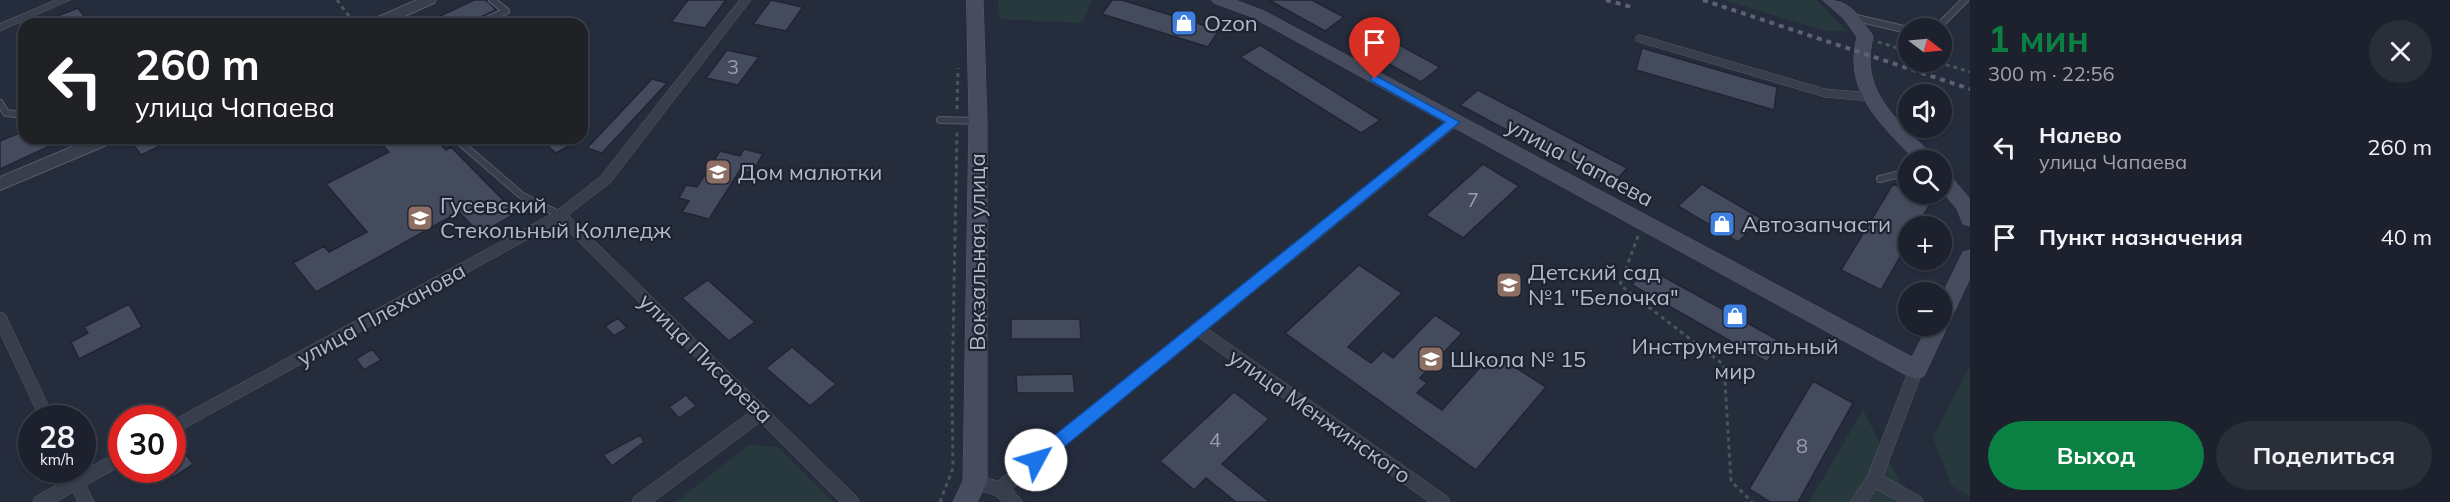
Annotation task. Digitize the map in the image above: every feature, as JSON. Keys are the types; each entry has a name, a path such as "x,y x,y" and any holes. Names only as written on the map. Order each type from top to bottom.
{"main road":[{"name":"Вокзальная улица","path":"970,492 978,121 975,0"},
{"name":"улица Чапаева","path":"1220,0 1258,15 1916,370"},
{"path":"1831,0 1850,16 1865,37 1861,53 1862,74 1871,97 1916,150"},
{"path":"1952,190 1965,206 1970,219"},
{"path":"1952,296 1970,257"},
{"path":"1916,370 1933,336"}],"street":[{"path":"23,18 65,0"},
{"path":"388,18 429,0"},
{"name":"улица Плеханова","path":"186,421 560,215 605,180 746,0"},
{"path":"0,28 18,20"},
{"path":"1640,39 1825,93 1871,97"},
{"path":"970,492 1000,489 1454,122"},
{"path":"0,184 76,144"},
{"name":"улица Писарева","path":"560,215 851,502"},
{"path":"0,318 41,405"},
{"name":"улица Менжинского","path":"1197,329 1442,502"},
{"path":"1858,502 1874,479 1916,370"},
{"path":"640,502 760,412"},
{"path":"1874,479 1915,502"},
{"path":"41,502 65,483"},
{"path":"77,483 86,502"},
{"path":"1000,489 1015,502"}],"lane":[{"path":"491,18 506,11 492,0"},
{"path":"1947,18 1965,0"},
{"path":"1850,16 1898,28"},
{"path":"0,104 6,113 18,114"},
{"path":"940,120 978,121"},
{"path":"462,144 521,195 560,215"},
{"path":"1881,179 1898,175"}],"path":[{"path":"337,0 350,18"},
{"path":"1865,37 1898,48"},
{"path":"940,502 952,468 958,66"},
{"path":"1952,66 1970,72"},
{"path":"1643,224 1620,285 1724,365 1731,481 1752,502"}],"shaded area":[{"path":"998,0 1092,0 1082,23 1000,19"},
{"path":"1724,0 1816,0 1847,31 1826,31"},
{"path":"1970,366 1970,496 1952,486 1933,437"},
{"path":"1863,410 1910,502 1809,502"},
{"path":"750,444 779,448 834,502 676,502"}],"building":[{"path":"474,0 486,0 496,10 478,18 436,18"},
{"path":"688,0 726,0 705,28 671,22"},
{"path":"771,0 803,7 786,31 753,24"},
{"path":"1112,0 1122,0 1219,30 1208,47 1102,14"},
{"path":"1269,0 1312,0 1344,17 1325,31"},
{"path":"78,8 86,18 52,18"},
{"path":"1374,31 1440,67 1421,82 1355,45"},
{"path":"1260,45 1380,120 1361,133 1240,57"},
{"path":"1642,48 1777,87 1774,110 1636,70"},
{"path":"727,50 759,57 738,85 706,78"},
{"path":"652,79 667,83 602,153 587,148"},
{"path":"1478,90 1627,168 1611,186 1460,105"},
{"path":"18,134 18,144 54,144 0,169 0,141"},
{"path":"133,144 164,144 141,155"},
{"name":"Гусевский Стекольный Колледж","path":"382,144 440,144 446,150 451,147 516,213 480,234 459,212 316,292 293,263 324,246 329,252 367,232 326,184 389,152"},
{"path":"546,144 572,144 556,153"},
{"path":"744,149 763,154 752,173 740,170 709,219 682,212 689,201 679,198 686,185 697,187 720,151 740,156"},
{"path":"1483,164 1519,186 1463,238 1426,215"},
{"path":"1702,184 1762,219 1738,242 1678,206"},
{"path":"1893,184 1898,186 1898,204 1930,204 1923,216 1898,216 1898,260 1881,290 1841,270"},
{"path":"1359,265 1402,293 1348,347 1371,363 1383,351 1393,358 1435,315 1462,333 1420,378 1427,383 1417,393 1442,410 1493,353 1546,387 1476,470 1285,333"},
{"path":"1646,267 1781,342 1767,362 1632,285"},
{"path":"708,280 755,322 729,341 682,298"},
{"path":"129,304 142,327 79,359 71,342 88,333 84,327"},
{"path":"618,318 627,328 614,336 605,326"},
{"path":"1011,319 1080,319 1081,339 1011,339"},
{"path":"792,347 836,384 810,406 766,368"},
{"path":"372,349 381,360 364,370 356,359"},
{"path":"1073,374 1075,393 1017,393 1016,375"},
{"path":"1813,381 1853,403 1798,502 1770,502 1749,489"},
{"path":"1234,392 1269,419 1222,464 1270,502 1236,502 1206,478 1194,490 1160,461"},
{"path":"686,395 696,406 679,418 669,407"},
{"path":"640,435 644,442 612,466 603,455"},
{"path":"186,454 193,464 186,469"}],"railway":[{"path":"1606,0 1635,8"},
{"path":"1703,0 1970,89"}],"place":[{"name":"Ozon","path":"1184,23"},
{"name":"Дом малютки","path":"718,172"},
{"name":"Гусевский Стекольный Колледж","path":"420,218"},
{"name":"Автозапчасти","path":"1722,224"},
{"name":"Детский сад №1 \"Белочка\"","path":"1509,285"},
{"name":"Инструментальный мир","path":"1735,316"},
{"name":"Школа № 15","path":"1431,359"}],"route":[{"path":"1036,460 1454,122 1375,79"}]}
